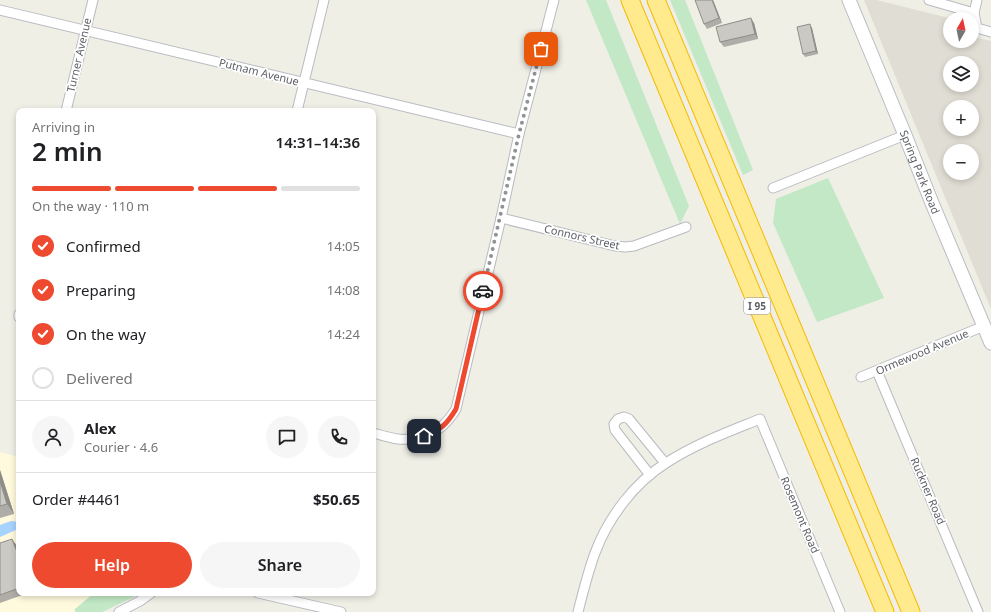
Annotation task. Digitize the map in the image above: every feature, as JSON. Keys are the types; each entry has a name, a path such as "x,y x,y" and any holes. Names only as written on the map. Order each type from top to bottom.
{"highway":[{"name":"I 95","path":"630,0 885,612"},
{"name":"I 95","path":"656,0 911,612"}],"main road":[{"name":"Spring Park Road","path":"849,0 991,343"}],"street":[{"name":"Turner Avenue","path":"67,108 93,0"},
{"path":"298,108 324,0"},
{"path":"376,434 399,440 410,440 424,436 436,432 443,427 451,418 456,409 501,218 519,134 554,0"},
{"path":"930,0 971,12"},
{"path":"974,12 977,0"},
{"name":"Putnam Avenue","path":"0,10 519,134"},
{"path":"979,29 991,32"},
{"path":"773,188 905,135"},
{"name":"Connors Street","path":"501,218 615,246 625,247 634,246 686,227"},
{"name":"Ormewood Avenue","path":"860,377 984,326"},
{"name":"Ruckner Road","path":"877,371 978,612"},
{"path":"578,612 588,574 602,536 614,516 625,502 650,475 665,463 629,419 624,417 618,419 614,424 615,430 650,475"},
{"name":"Rosemont Road","path":"665,463 700,444 760,419 840,612"},
{"path":"119,612 147,596"},
{"path":"271,596 341,612"}],"shaded area":[{"path":"864,0 877,0 943,16 943,48 979,48 979,38 991,41 991,309"},
{"path":"0,452 16,456 16,596 90,596 75,609 76,612 0,612"}],"green space":[{"path":"586,0 606,0 689,206 680,224"},
{"path":"670,0 685,0 753,170 743,175"},
{"path":"828,178 884,298 817,322 773,223 776,199"},
{"path":"90,596 135,596 102,612 76,612 74,610"}],"water":[{"path":"11,521 16,522 16,530 0,537 0,525"}],"building":[{"path":"695,0 712,0 719,18 704,24"},
{"path":"751,18 755,34 720,42 716,27"},
{"path":"810,24 816,51 803,54 797,27"},
{"path":"0,481 7,504 0,506"},
{"path":"12,539 16,549 16,589 0,595 0,543"}],"way so far":[{"path":"483,291 501,218 519,134 541,49"}],"route":[{"path":"424,436 436,432 443,427 451,418 456,409 483,291"}]}
